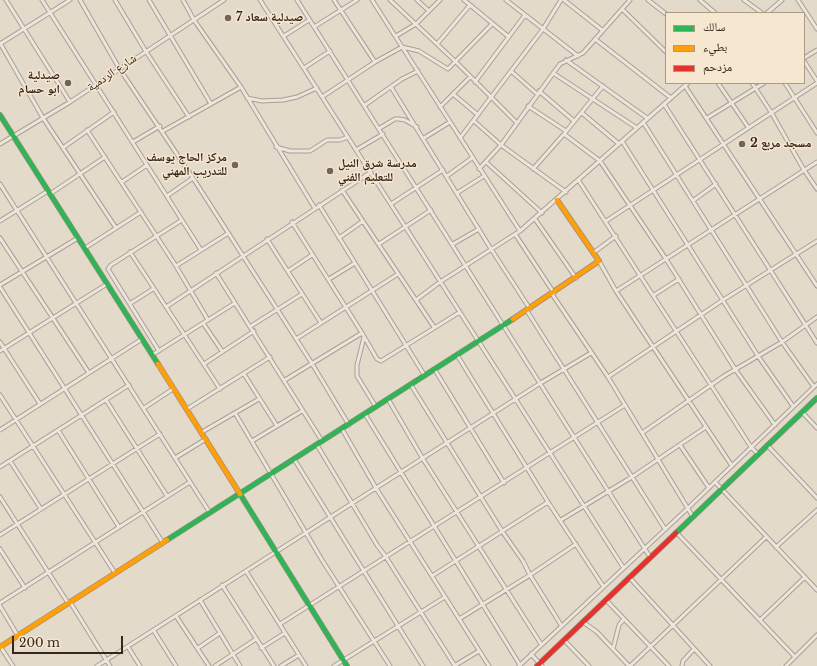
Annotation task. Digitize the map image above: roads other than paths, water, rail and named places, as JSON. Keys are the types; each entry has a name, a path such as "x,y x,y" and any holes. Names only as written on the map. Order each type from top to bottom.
{"street":[{"path":"6,0 70,102"},
{"path":"42,0 94,84 114,112 201,250"},
{"path":"70,0 0,43 43,118 64,147 116,228"},
{"path":"80,0 119,68 160,126 194,178 227,234 311,362 349,425"},
{"path":"115,0 145,50 189,117"},
{"path":"149,0 211,104"},
{"path":"183,0 194,20 241,87 276,147 314,207"},
{"name":"شارع الردمية","path":"0,144 70,102 145,50 224,0"},
{"path":"260,0 440,282 551,452 623,567"},
{"path":"297,0 505,325 539,384 650,557"},
{"path":"334,0 374,62"},
{"path":"314,27 357,0"},
{"path":"372,0 520,231"},
{"path":"390,0 456,62 516,122"},
{"path":"417,0 429,12"},
{"path":"396,36 416,24 440,0"},
{"path":"464,0 508,37"},
{"path":"506,0 578,56"},
{"path":"460,138 543,29 563,0 602,30"},
{"path":"622,0 627,3"},
{"path":"479,169 500,145 553,73 566,60 578,56 630,0"},
{"path":"648,0 665,13"},
{"path":"700,0 714,12"},
{"path":"744,0 761,12"},
{"path":"771,12 782,0"},
{"path":"798,0 817,29"},
{"path":"437,44 470,5"},
{"path":"622,9 665,51"},
{"path":"475,82 525,15"},
{"path":"284,36 309,20"},
{"path":"322,97 374,62 402,47 419,51 447,70 492,24"},
{"path":"595,39 671,98"},
{"path":"805,58 817,50"},
{"path":"304,68 330,51"},
{"path":"566,60 647,118"},
{"path":"606,221 699,158 817,82 805,61"},
{"path":"365,105 418,71"},
{"path":"511,71 574,122"},
{"path":"553,73 637,128"},
{"path":"440,107 470,77"},
{"path":"416,300 440,282 520,231 687,84 707,118 817,286"},
{"path":"719,84 748,127"},
{"path":"753,84 817,189"},
{"path":"707,118 763,84"},
{"path":"786,84 817,133"},
{"path":"533,168 565,133 603,86"},
{"path":"163,131 241,87"},
{"path":"391,87 418,128 597,424 665,530"},
{"path":"247,98 262,101 283,100 297,97 317,88"},
{"path":"453,94 478,115"},
{"path":"664,104 736,214 770,271 817,343"},
{"path":"528,106 600,161 679,279 735,369 775,425"},
{"path":"64,147 114,112"},
{"path":"582,113 619,144"},
{"path":"0,115 206,439 346,666"},
{"path":"380,128 395,119 399,119 405,120 418,128"},
{"path":"474,121 500,145 566,192"},
{"path":"424,138 450,122"},
{"path":"365,414 434,527 484,604 519,665 623,567 665,530 816,386 782,342 694,200 643,122"},
{"path":"133,142 160,126"},
{"path":"87,130 176,266 208,320"},
{"path":"356,150 383,134"},
{"path":"276,147 290,151 310,151 327,140 340,140 348,137"},
{"path":"622,141 758,356 794,406"},
{"path":"0,221 81,174 105,157"},
{"path":"446,176 472,158"},
{"path":"486,162 542,213"},
{"path":"616,291 817,162"},
{"path":"122,182 147,165"},
{"path":"391,204 443,170"},
{"path":"166,307 314,207 370,172"},
{"path":"457,193 484,176"},
{"path":"167,196 194,178"},
{"path":"578,181 616,236 752,447 758,454"},
{"path":"0,184 210,513"},
{"path":"694,200 716,184"},
{"path":"342,190 434,327"},
{"path":"557,200 599,261 616,291 732,466"},
{"path":"318,205 407,344 425,376"},
{"path":"379,244 431,210"},
{"path":"84,248 141,212"},
{"path":"535,219 576,278"},
{"path":"160,351 108,269 111,265 130,252 182,220"},
{"path":"339,238 363,221"},
{"path":"292,222 347,307 378,360 381,361 460,312"},
{"path":"453,244 479,229"},
{"path":"176,266 227,234"},
{"path":"515,234 625,405 693,517"},
{"path":"593,253 616,236"},
{"path":"0,238 89,373"},
{"path":"78,238 0,286 163,543"},
{"path":"267,239 321,323"},
{"path":"608,378 654,348 700,314 817,241"},
{"path":"130,252 183,335 220,389"},
{"path":"288,271 312,255"},
{"path":"13,666 0,646 18,636 69,602 505,325 599,261"},
{"path":"329,279 355,263"},
{"path":"216,273 285,380 302,411 322,442"},
{"path":"296,339 398,274"},
{"path":"654,295 679,279"},
{"path":"0,351 107,284"},
{"path":"131,304 153,289"},
{"path":"251,326 302,294"},
{"path":"152,355 235,303"},
{"path":"642,433 712,384 782,342 817,317"},
{"path":"203,323 222,351"},
{"path":"204,364 254,331"},
{"path":"285,380 311,362 363,335"},
{"path":"363,335 357,365 357,376 376,407"},
{"path":"0,430 142,339"},
{"path":"0,342 40,404"},
{"path":"97,666 154,631 246,570 330,519 400,472 447,444 564,368 591,353"},
{"path":"457,355 548,502 603,586"},
{"path":"187,409 270,357"},
{"path":"434,370 504,483"},
{"path":"244,374 277,426"},
{"path":"0,467 129,385"},
{"path":"411,385 502,531 523,561 530,576 561,625"},
{"path":"144,408 174,389"},
{"path":"0,395 66,494 115,573"},
{"path":"201,432 259,398"},
{"path":"532,654 540,665 721,488 817,398"},
{"path":"388,399 423,459 480,546 541,644"},
{"path":"106,400 167,496"},
{"path":"280,624 528,468 625,405"},
{"path":"252,442 302,411"},
{"path":"802,412 817,428"},
{"path":"235,413 306,533 390,666"},
{"path":"561,520 632,477 706,427"},
{"path":"342,429 376,488 489,666"},
{"path":"58,430 119,527"},
{"path":"0,535 66,494 112,462 160,434"},
{"path":"175,458 206,439"},
{"path":"317,445 377,545 455,666 479,651"},
{"path":"680,445 709,488"},
{"path":"767,445 817,498"},
{"path":"294,459 363,572 423,666"},
{"path":"10,461 41,509"},
{"path":"18,636 0,605 190,482"},
{"path":"715,482 817,590"},
{"path":"0,497 48,573 69,602 110,666"},
{"path":"432,576 548,502"},
{"path":"776,547 817,510"},
{"path":"676,532 795,657"},
{"path":"583,622 597,632 630,666 766,536"},
{"path":"459,619 530,576 576,544"},
{"path":"0,549 25,588"},
{"path":"246,570 306,666"},
{"path":"760,620 805,577"},
{"path":"629,578 710,666"},
{"path":"222,586 274,666"},
{"path":"334,666 375,642 445,597"},
{"path":"200,600 240,666"},
{"path":"606,600 669,666"},
{"path":"176,616 209,666"},
{"path":"613,649 619,625 624,619"},
{"path":"154,631 176,666"},
{"path":"198,648 220,633"},
{"path":"262,648 285,633"},
{"path":"786,666 817,634"},
{"path":"215,666 256,640"},
{"path":"564,640 589,666"},
{"path":"128,647 140,666"},
{"path":"682,666 683,661 694,649"},
{"path":"281,666 299,655"}],"place":[{"name":"صيدلية سعاد 7","path":"228,18"},
{"name":"صيدلية ابو حسام","path":"68,83"},
{"name":"مسجد مربع 2","path":"742,144"},
{"name":"مركز الحاج يوسف للتدريب المهني","path":"235,165"},
{"name":"مدرسة شرق النيل للتعليم الفني","path":"330,171"}]}
